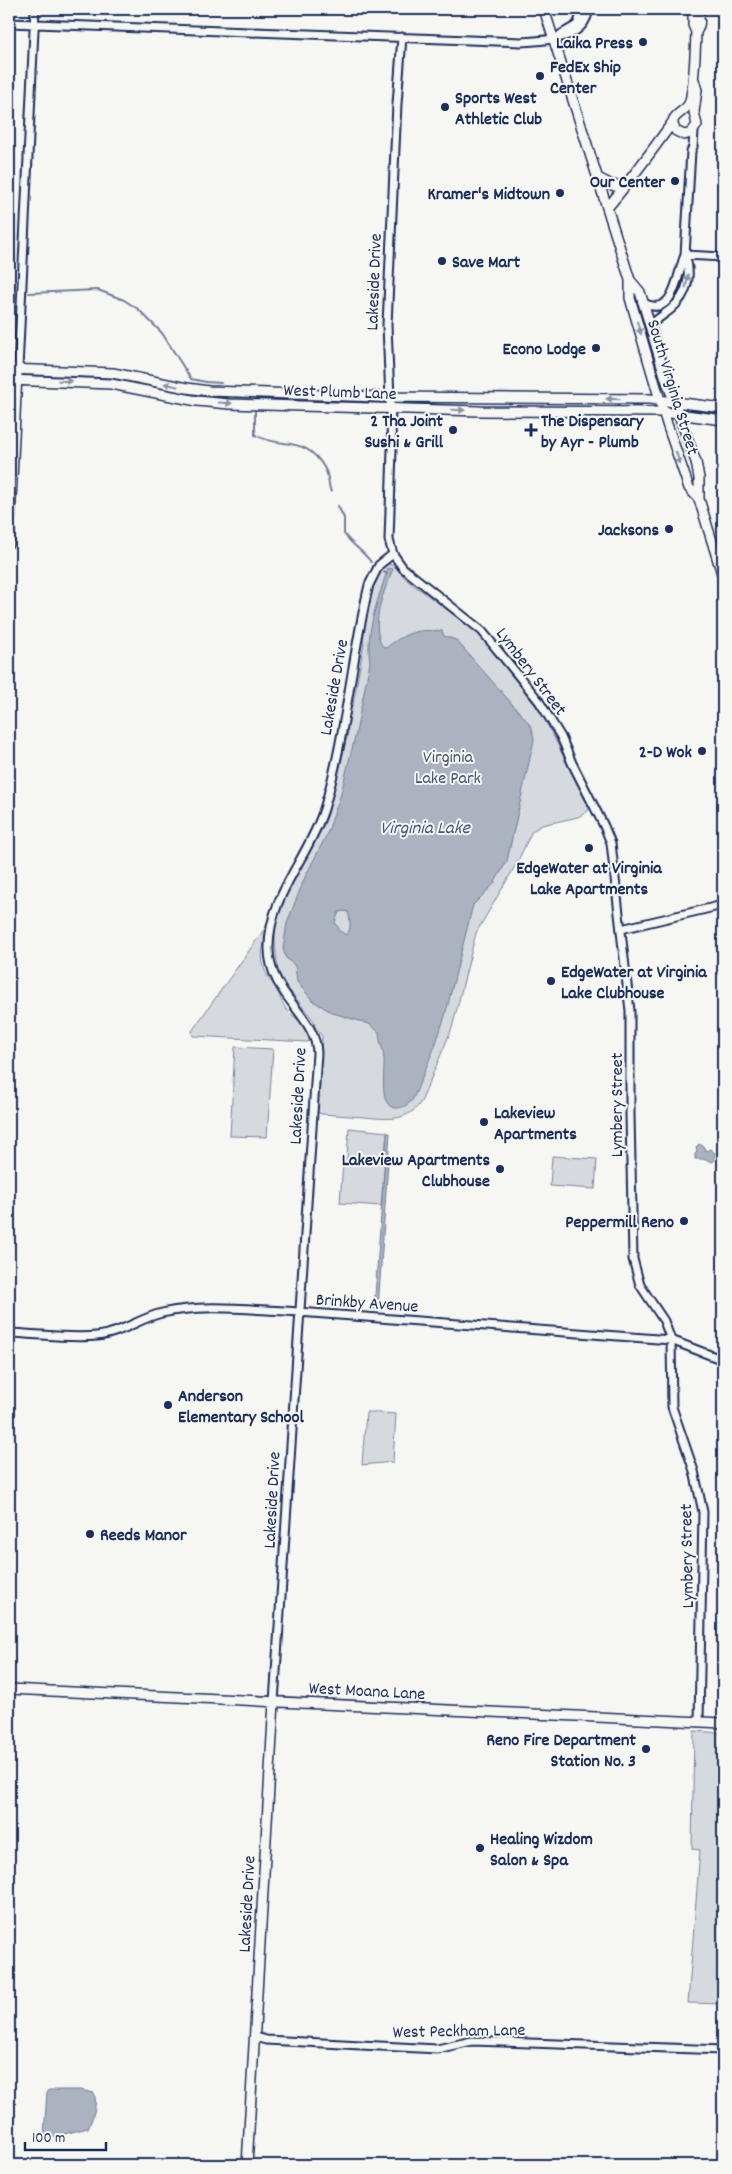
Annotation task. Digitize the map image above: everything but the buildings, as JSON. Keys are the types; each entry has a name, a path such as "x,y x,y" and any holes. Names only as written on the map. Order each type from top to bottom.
{"main road":[{"name":"South Virginia Street","path":"544,9 630,280 630,298 668,401 671,414 699,472 699,500 723,577"},
{"path":"648,158 649,153 672,123 674,116 689,104 694,80 696,32 700,25 700,16 697,10"},
{"path":"607,208 667,137 694,131 696,125 697,90 694,80"},
{"path":"680,112 689,112 696,118"},
{"path":"672,123 681,134"},
{"path":"598,178 614,186 627,184"},
{"name":"South Virginia Street","path":"630,280 640,292 689,488 699,500"},
{"path":"9,542 13,369"},
{"name":"West Plumb Lane","path":"13,369 113,373 209,391 389,397 668,401 723,408"},
{"name":"West Plumb Lane","path":"12,380 111,384 211,403 671,414 723,420"},
{"name":"West Moana Lane","path":"9,1689 723,1723"},
{"name":"Lakeside Drive","path":"247,2165 274,1702"}],"street":[{"path":"13,369 35,9"},
{"path":"554,38 576,25 583,9"},
{"path":"9,23 521,42 567,36 580,29 585,23 588,9"},
{"name":"Lakeside Drive","path":"274,1702 317,1046 311,1029 286,996 272,970 269,954 270,932 278,903 318,825 324,808 341,736 369,585 379,565 393,554 388,535 392,487 387,318 402,37"},
{"path":"642,302 656,306 667,301 677,284 685,256 691,151 694,131"},
{"path":"681,134 687,139 691,151"},
{"path":"685,256 723,257"},
{"path":"650,326 675,306 683,294 689,277 685,256"},
{"name":"Lymbery Street","path":"393,554 409,574 482,631 552,719 609,837 631,1028 630,1115 633,1259 640,1285 664,1321 671,1340 672,1407 694,1471 703,1512 699,1722"},
{"path":"621,929 723,905"},
{"name":"Brinkby Avenue","path":"9,1333 95,1337 110,1334 147,1317 190,1309 300,1312 671,1340 723,1360"},
{"name":"West Peckham Lane","path":"255,2037 266,2040 437,2049 472,2041 723,2050"}],"green space":[{"name":"Virginia Lake","path":"388,564 394,566 407,580 477,632 543,715 589,808 587,812 578,817 542,825 532,831 517,863 476,933 452,1028 422,1100 411,1113 389,1119 321,1114 318,1112 322,1036 315,1027 314,1021 290,991 286,990 278,973 275,943 275,925 282,902 302,866 308,849 324,824 328,812 336,773 339,771 348,733 346,727 347,719 353,705 364,643 362,638 367,609 377,576"},
{"path":"268,924 262,956 265,970 285,1008 309,1031 311,1040 308,1042 193,1036 192,1031"},
{"path":"235,1047 273,1049 267,1137 230,1136"},
{"path":"349,1128 387,1132 381,1206 340,1203 343,1161 347,1158"},
{"path":"552,1156 597,1159 595,1189 550,1186"},
{"path":"366,1412 396,1414 393,1462 362,1465"},
{"path":"694,1731 723,1733 723,2004 688,2003 700,1850 692,1849"}],"water":[{"name":"Virginia Lake","path":"388,568 393,569 382,597 377,627 382,646 386,648 400,638 419,631 442,631 444,636 456,640 527,721 532,728 534,740 507,861 494,884 473,905 445,1016 435,1046 413,1099 410,1103 396,1108 390,1106 385,1096 384,1056 379,1032 369,1024 333,1013 313,1001 297,982 295,966 286,958 283,949 287,923 305,877 327,834 340,797 356,733 370,662 369,638 371,626","holes":["339,912 348,912 350,927 346,935 340,931 335,922"]},
{"path":"387,1133 390,1133 378,1309 374,1309"},
{"path":"699,1144 706,1151 710,1149 715,1153 713,1162 695,1159 696,1147"},
{"path":"81,2090 94,2093 95,2106 88,2128 52,2137 44,2134 47,2091"}],"waterway":[{"path":"29,293 98,290 124,300 138,309 162,333 191,379 221,383"},
{"path":"255,411 255,435 275,442 293,444 310,451 318,458 325,469 331,492"},
{"path":"338,506 344,518 344,534 371,562"}],"place":[{"name":"Laika Press","path":"643,42"},
{"name":"FedEx Ship Center","path":"540,76"},
{"name":"Sports West Athletic Club","path":"445,107"},
{"name":"Our Center","path":"675,181"},
{"name":"Kramer's Midtown","path":"560,193"},
{"name":"Save Mart","path":"442,261"},
{"name":"Econo Lodge","path":"596,348"},
{"name":"2 Tha Joint Sushi & Grill","path":"453,430"},
{"name":"The Dispensary by Ayr - Plumb","path":"531,430"},
{"name":"Jacksons","path":"669,529"},
{"name":"2-D Wok","path":"702,751"},
{"name":"EdgeWater at Virginia Lake Apartments","path":"589,848"},
{"name":"EdgeWater at Virginia Lake Clubhouse","path":"551,981"},
{"name":"Lakeview Apartments","path":"484,1122"},
{"name":"Lakeview Apartments Clubhouse","path":"500,1169"},
{"name":"Peppermill Reno","path":"684,1221"},
{"name":"Anderson Elementary School","path":"168,1405"},
{"name":"Reeds Manor","path":"90,1534"},
{"name":"Reno Fire Department Station No. 3","path":"646,1749"},
{"name":"Healing Wizdom Salon & Spa","path":"480,1848"}],"park label":[{"name":"Virginia Lake Park","path":"448,766"}]}
